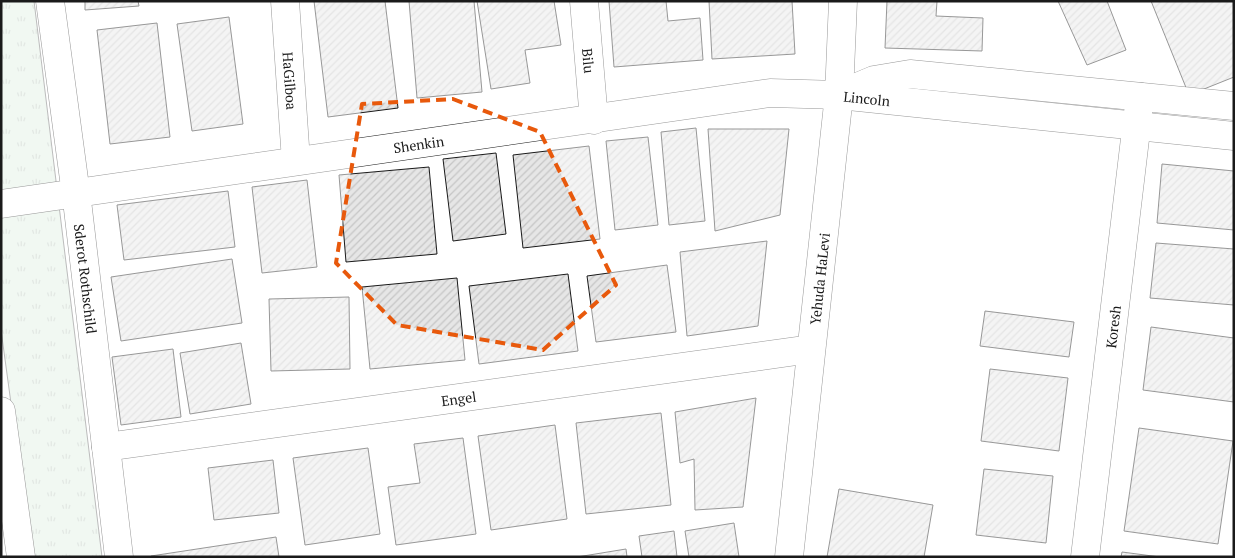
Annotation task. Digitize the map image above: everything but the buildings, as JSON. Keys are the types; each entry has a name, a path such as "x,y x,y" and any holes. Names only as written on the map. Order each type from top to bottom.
{"street":[{"name":"Sderot Rothschild","path":"50,1 76,193 119,557"},
{"name":"HaGilboa","path":"285,1 296,160"},
{"name":"Bilu","path":"584,1 594,120"},
{"name":"Yehuda HaLevi","path":"789,557 839,95 843,1"},
{"name":"Lincoln","path":"839,95 874,80 910,74 1234,106"},
{"name":"Shenkin","path":"1,204 296,160 770,94 839,95"},
{"name":"Lincoln","path":"839,95 1234,136"},
{"name":"Koresh","path":"1085,557 1140,97"},
{"name":"Engel","path":"106,447 812,349"},
{"path":"1,410 21,557"}],"highlighted area":[{"path":"453,99 540,132 616,285 543,350 397,325 336,263 362,104"}],"green space":[{"path":"1,1 34,1 102,557 32,557 1,330"}]}
